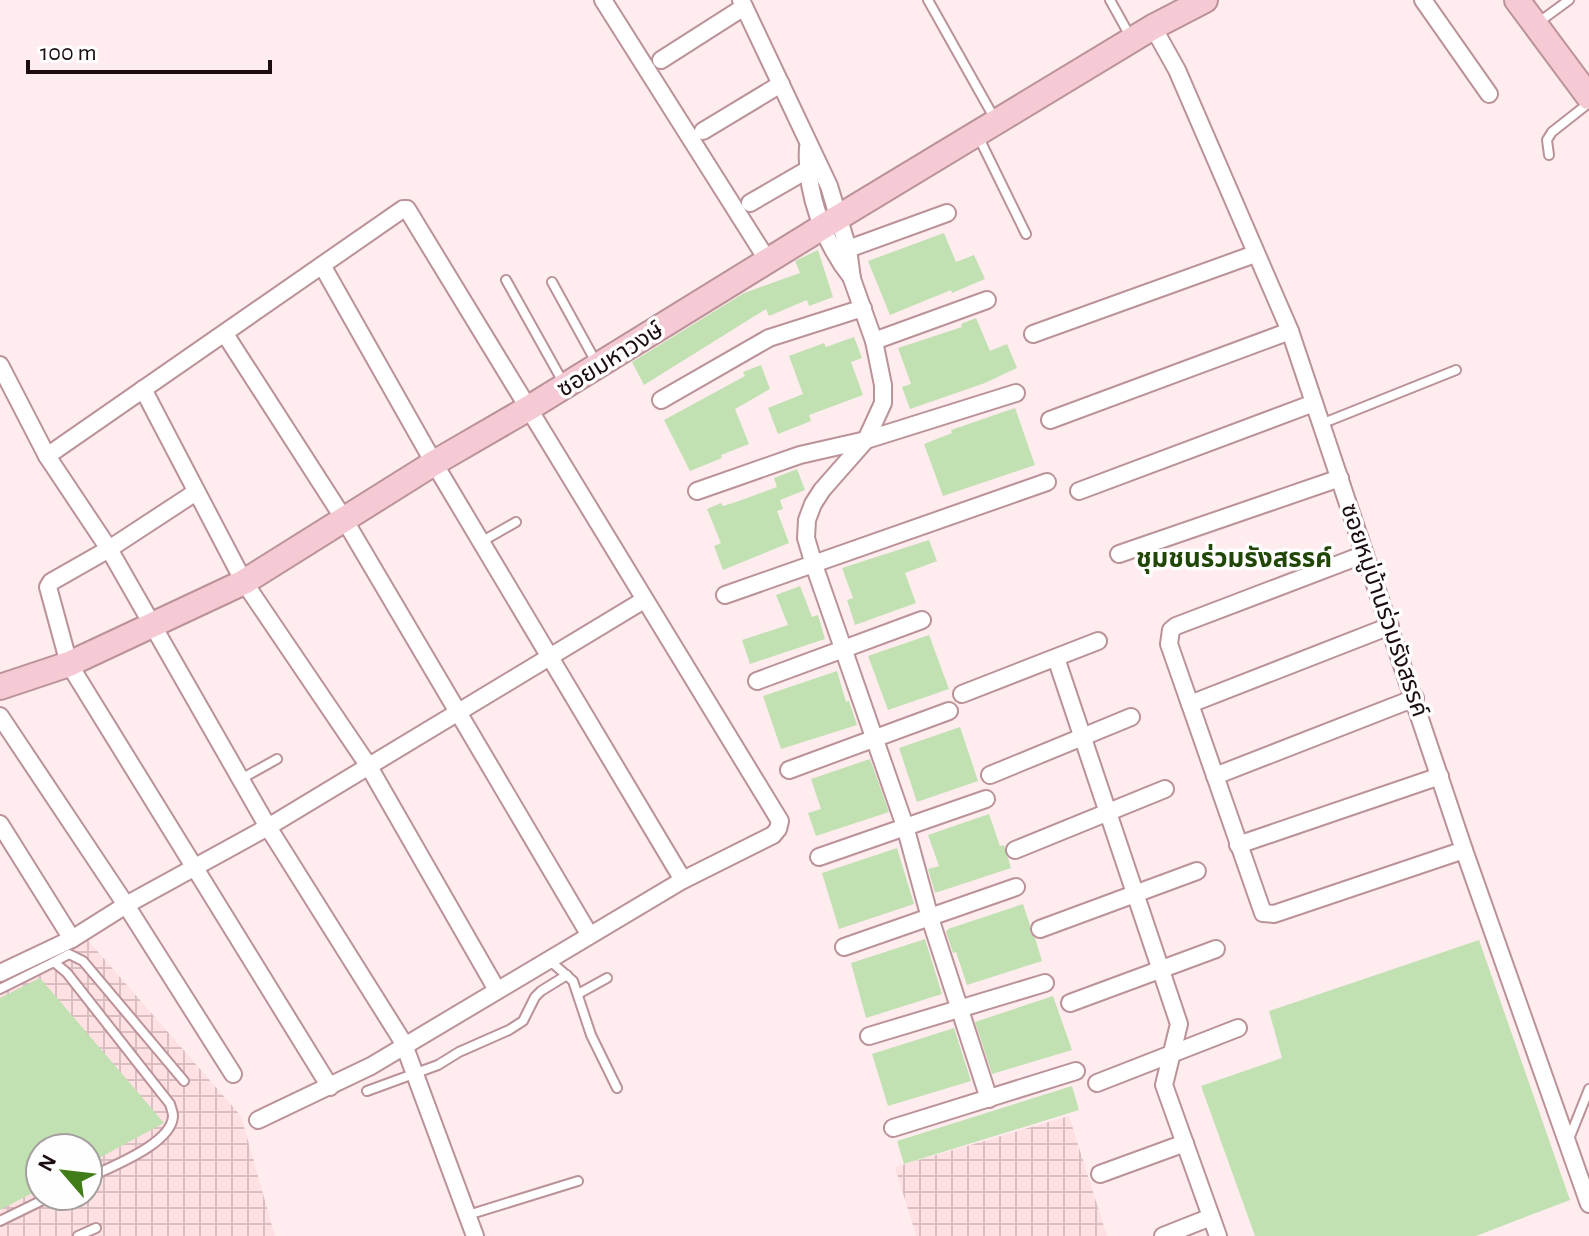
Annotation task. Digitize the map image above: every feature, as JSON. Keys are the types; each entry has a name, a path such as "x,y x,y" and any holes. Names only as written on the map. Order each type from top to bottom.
{"street":[{"path":"603,0 768,261"},
{"name":"ซอยมหาวงษ์","path":"0,687 69,664 244,582 831,221 1205,0"},
{"path":"1423,0 1489,94"},
{"path":"1517,0 1589,97"},
{"path":"661,60 742,4 808,147 831,221 848,249 852,279"},
{"name":"ซอยหมู่บ้านร่วมรังสรรค์","path":"1143,34 1177,70 1290,331 1464,850 1589,1204"},
{"path":"703,131 781,84"},
{"path":"750,203 813,167"},
{"path":"47,456 407,209 778,816 780,825 773,835 683,880 404,1044 258,1120"},
{"path":"848,249 947,213"},
{"path":"831,221 832,249 852,279 874,341 883,385 883,403 866,440 813,504 807,520 806,538 905,826 930,918 989,1099"},
{"path":"1033,334 1255,254"},
{"path":"323,267 434,463 683,880"},
{"path":"874,341 987,300"},
{"path":"661,400 769,338 863,308"},
{"path":"1050,420 1290,331"},
{"path":"225,334 344,519 589,934"},
{"path":"0,365 47,456 109,549 268,827 404,1044 475,1236"},
{"path":"143,389 244,582 368,765 497,990"},
{"path":"697,491 800,455 866,440 1016,393"},
{"path":"1079,491 1314,403"},
{"path":"1119,554 1340,478"},
{"path":"725,595 1047,482"},
{"path":"196,492 109,549 51,582 48,587 69,664 328,1084"},
{"path":"1365,554 1171,630 1169,644 1259,909 1268,915 1464,850"},
{"path":"0,973 72,939 126,905 268,827 644,600"},
{"path":"757,681 922,620"},
{"path":"1190,704 1390,626"},
{"path":"962,694 1098,641"},
{"path":"1056,658 1179,1024 1164,1085 1218,1236"},
{"path":"1215,776 1415,698"},
{"path":"789,770 949,711"},
{"path":"0,716 126,905 233,1074"},
{"path":"990,775 1131,717"},
{"path":"1238,845 1440,776"},
{"path":"1015,850 1165,789"},
{"path":"819,857 986,799"},
{"path":"0,824 72,939"},
{"path":"1040,929 1197,871"},
{"path":"844,947 1016,887"},
{"path":"1070,1003 1216,949"},
{"path":"869,1036 1045,983"},
{"path":"1097,1083 1238,1028"},
{"path":"893,1128 1076,1071"},
{"path":"1100,1174 1185,1143"},
{"path":"1163,1236 1211,1217"}],"lane":[{"path":"928,0 986,128 1026,234"},
{"path":"1110,0 1143,34"},
{"path":"1535,25 1569,0"},
{"path":"1549,155 1547,140 1552,132 1589,103"},
{"path":"506,280 566,386"},
{"path":"552,282 598,366"},
{"path":"1321,424 1456,370"},
{"path":"481,542 516,522"},
{"path":"240,779 277,759"},
{"path":"0,989 69,954 83,961 184,1081"},
{"path":"548,959 567,975 578,994 591,1035 617,1088"},
{"path":"54,962 67,973 170,1104 173,1117 168,1130 159,1140 104,1170"},
{"path":"367,1091 416,1074 509,1030 523,1021 535,997 567,975"},
{"path":"578,994 607,978"},
{"path":"1568,1143 1589,1089"},
{"path":"468,1215 578,1181"},
{"path":"0,1221 24,1209"},
{"path":"78,1236 96,1228"}],"shaded area":[{"path":"85,937 241,1116 275,1236 0,1236 0,978"},
{"path":"1069,1116 1107,1236 916,1236 895,1167"}],"building":[{"path":"944,233 956,262 974,255 985,279 890,315 868,261"},
{"path":"818,250 833,297 809,306 807,300 769,316 766,309 644,385 632,362 744,293 800,273 795,261"},
{"path":"976,318 990,351 1007,344 1017,368 985,383 910,409 902,387 911,384 898,348 962,327 961,324"},
{"path":"854,337 862,358 851,362 863,395 809,415 811,421 778,434 768,408 803,394 789,356 824,343 826,347"},
{"path":"761,365 770,389 735,409 749,444 690,471 664,420 745,376 743,372"},
{"path":"1015,408 1035,465 943,496 924,444 952,433 951,430"},
{"path":"797,469 805,490 780,500 783,509 777,511 789,543 723,570 714,546 721,543 707,509 777,487 774,478"},
{"path":"929,540 937,561 905,573 916,603 855,625 847,600 853,598 842,568"},
{"path":"800,586 812,617 818,615 825,639 750,664 742,640 788,625 776,595"},
{"path":"929,635 949,689 888,710 868,656"},
{"path":"837,671 857,725 781,749 763,696"},
{"path":"960,727 978,781 917,802 899,748"},
{"path":"870,759 889,812 816,836 808,813 821,809 811,779"},
{"path":"989,814 1011,868 935,893 928,869 939,866 928,835"},
{"path":"897,848 914,904 839,929 822,873"},
{"path":"1023,904 1042,961 967,985 956,952 953,953 946,932 948,929"},
{"path":"925,939 942,994 866,1018 851,963"},
{"path":"1479,940 1570,1200 1476,1236 1255,1236 1201,1086 1282,1058 1269,1011"},
{"path":"40,978 164,1123 104,1155 104,1132 24,1132 24,1197 0,1210 0,998"},
{"path":"1053,996 1072,1050 992,1074 975,1022"},
{"path":"954,1028 971,1081 888,1106 872,1054"},
{"path":"1072,1086 1079,1110 904,1164 897,1141"}],"district":[{"name":"ชุมชนร่วมรังสรรค์","path":"1234,558"}]}
